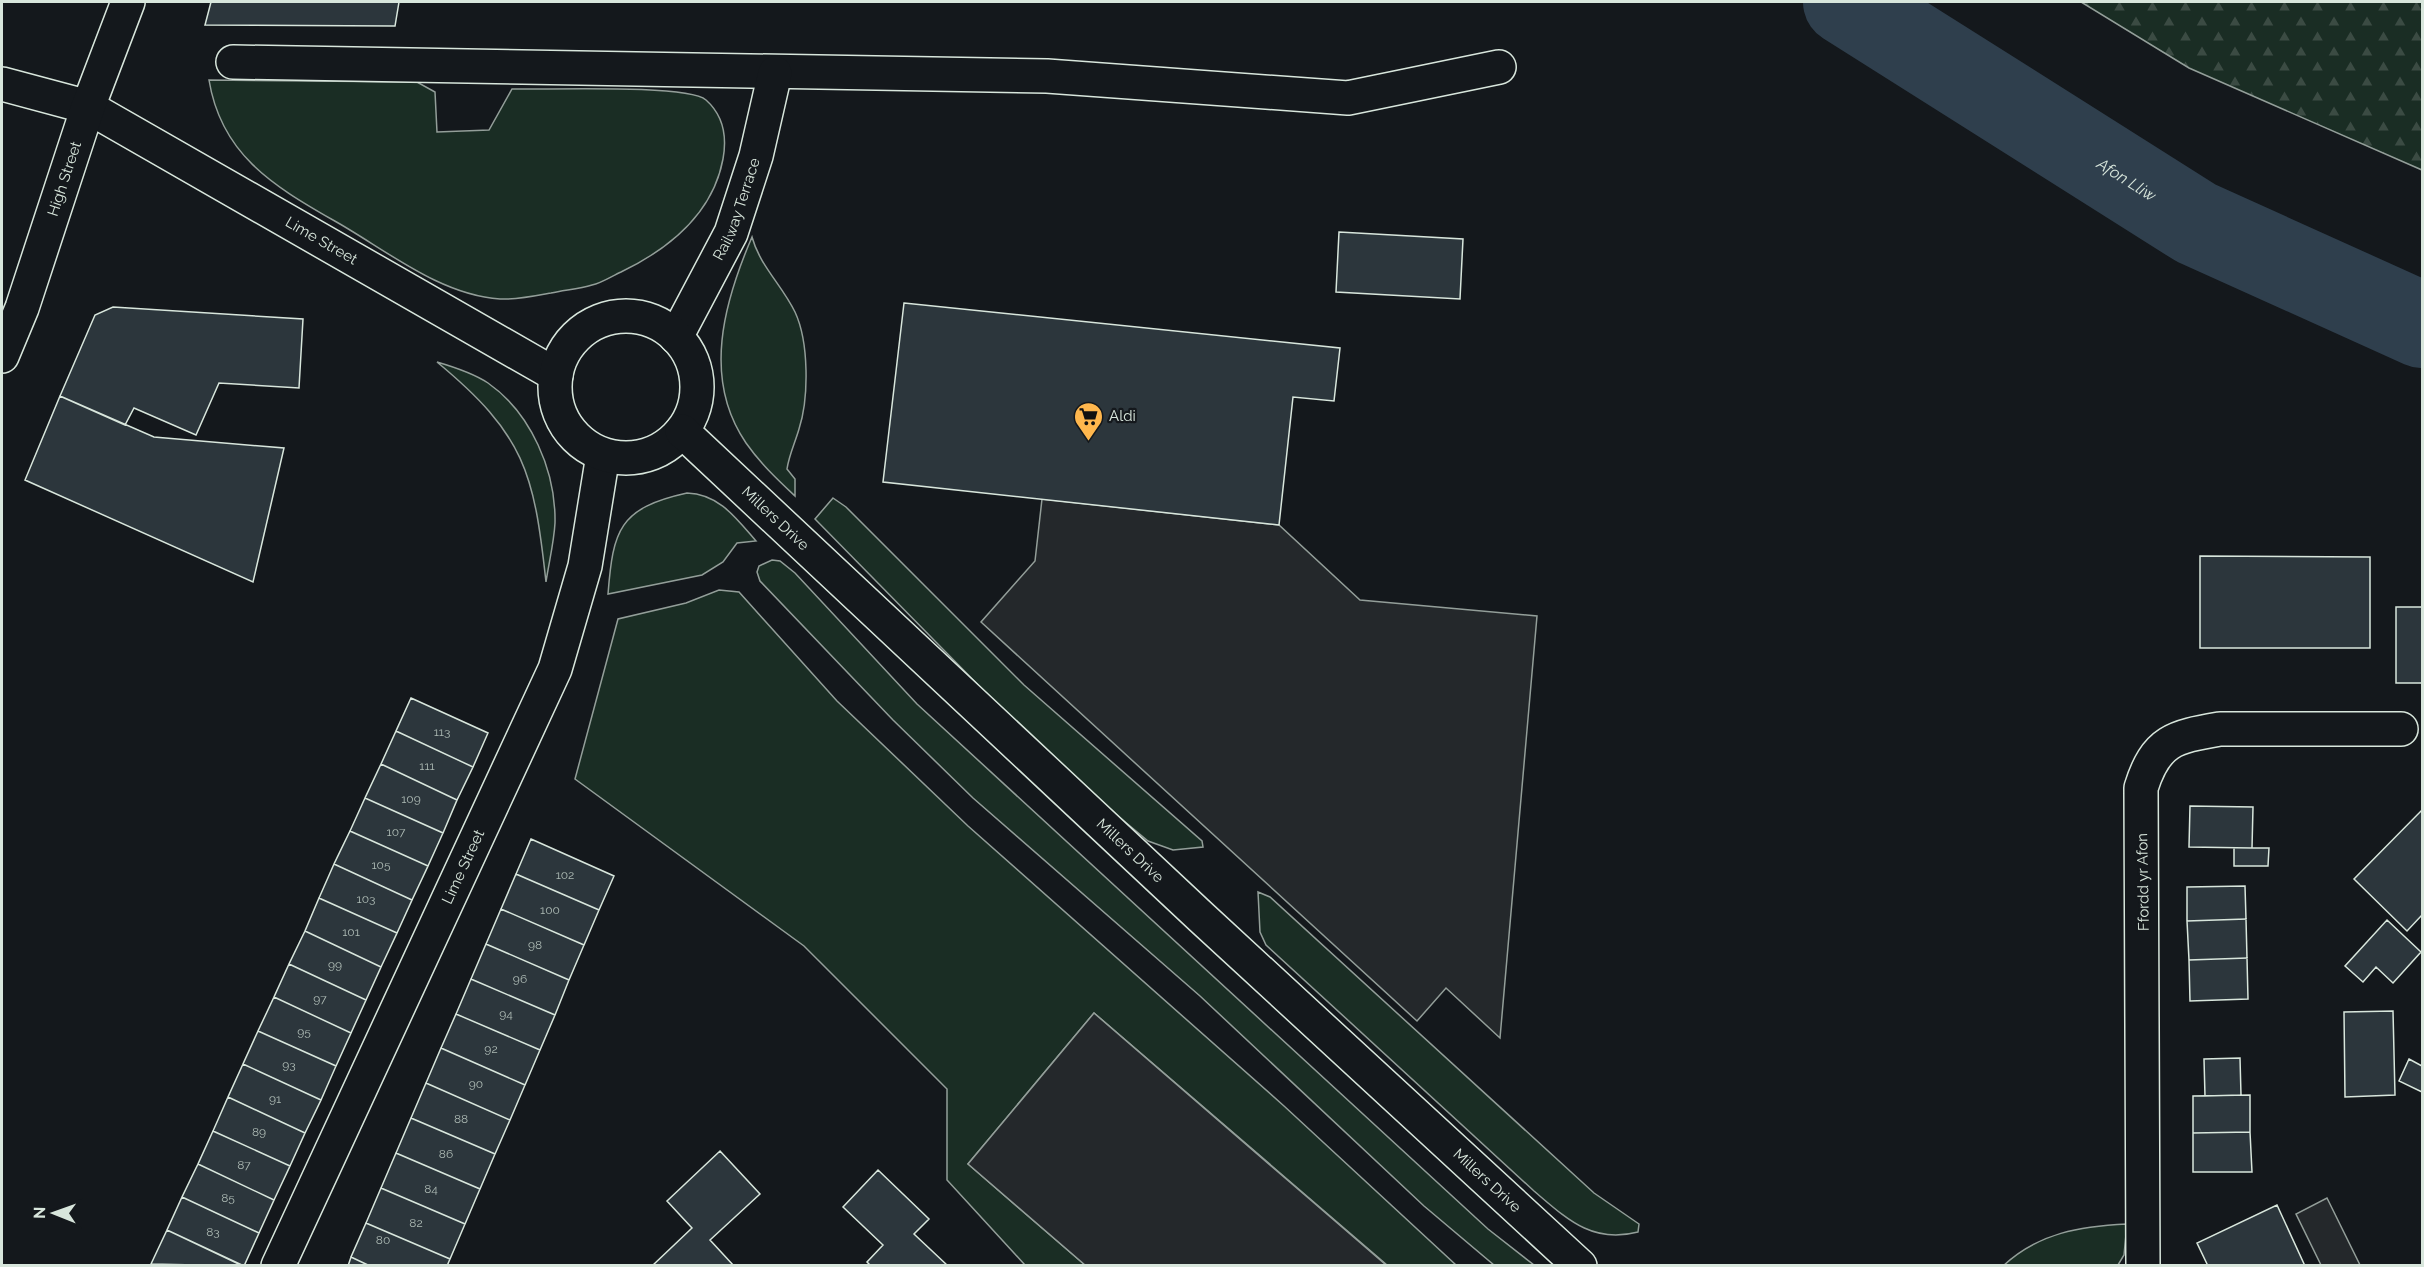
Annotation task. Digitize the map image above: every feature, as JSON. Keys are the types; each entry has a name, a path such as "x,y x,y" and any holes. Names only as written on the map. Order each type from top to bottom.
{"street":[{"name":"High Street","path":"2,356 22,308 88,107 128,2"},
{"path":"233,62 1047,76 1348,98 1499,67"},
{"name":"Railway Terrace","path":"676,337 731,233 756,156 775,73"},
{"name":"Lime Street","path":"2,84 88,107 556,375"},
{"path":"615,317 637,317 659,324 676,337 688,353 695,373 697,393 692,413 682,431 670,443 638,458 620,458 603,455 585,446 570,432 560,414 555,395 556,375 563,354 576,336 594,324 615,317"},
{"name":"Millers Drive","path":"682,431 1210,925 1580,1266"},
{"name":"Lime Street","path":"278,1266 555,669 585,566 603,455"},
{"name":"Ffordd yr Afon","path":"2143,1266 2141,788 2148,766 2164,745 2190,734 2220,729 2402,729"}],"green space":[{"path":"2081,2 2422,2 2422,170 2189,68"},
{"path":"209,80 417,82 435,92 437,132 489,130 512,89 645,90 694,95 706,100 717,113 723,127 725,143 723,159 710,196 699,212 672,240 639,263 599,283 582,288 512,299 477,296 455,289 413,269 270,180 237,148 215,106"},
{"path":"752,237 760,257 795,312 803,339 806,370 805,402 787,469 795,479 795,496 746,443 732,418 724,393 721,367 726,314"},
{"path":"437,362 476,376 503,395 517,410 538,445 546,464 554,503 555,523 546,582 536,511 520,458 507,435 489,412"},
{"path":"687,493 698,494 718,503 734,516 756,541 737,543 723,562 702,575 608,594 613,553 624,525 633,515 647,506"},
{"path":"833,498 846,507 1024,685 1202,841 1203,847 1173,850 1148,841 1106,806 988,695 815,519"},
{"path":"772,560 780,561 795,573 917,704 1488,1229 1534,1265 1494,1265 1424,1206 1200,996 973,798 893,720 760,581 757,572 759,566"},
{"path":"719,590 739,592 837,701 968,826 1284,1106 1456,1265 1387,1265 1094,1013 968,1164 1085,1265 1025,1265 947,1180 947,1089 804,946 575,779 618,619 686,603"},
{"path":"1258,892 1270,897 1594,1193 1639,1224 1638,1232 1607,1235 1594,1232 1569,1219 1534,1191 1266,945 1260,932"},
{"path":"2127,1224 2124,1255 2118,1265 2003,1266 2031,1246 2061,1233 2077,1229"}],"shaded area":[{"path":"1042,499 1279,525 1360,600 1537,616 1500,1038 1446,988 1417,1021 981,622 1035,561"},
{"path":"1094,1013 1386,1265 1085,1265 968,1164"},
{"path":"2327,1198 2360,1265 2321,1265 2296,1214"}],"building":[{"path":"211,2 399,2 395,26 205,25"},
{"path":"1339,232 1463,239 1460,299 1336,292"},
{"name":"Aldi","path":"904,303 1340,348 1334,401 1293,397 1279,525 883,482"},
{"path":"113,307 303,319 299,388 219,383 196,435 134,408 125,425 60,396 95,315"},
{"path":"60,396 154,437 284,448 253,582 25,480"},
{"path":"2200,556 2370,557 2370,648 2200,648"},
{"path":"2396,607 2422,607 2422,683 2396,683"},
{"path":"411,698 488,733 473,767 396,731"},
{"path":"396,731 473,767 457,800 381,764"},
{"path":"381,764 457,800 443,833 365,798"},
{"path":"365,798 443,833 428,866 350,831"},
{"path":"2190,806 2253,807 2252,848 2189,847"},
{"path":"2422,810 2422,915 2407,931 2354,879"},
{"path":"350,831 428,866 412,900 334,864"},
{"path":"531,839 614,876 599,910 516,874"},
{"path":"2234,848 2269,848 2268,866 2234,866"},
{"path":"334,864 412,900 397,933 319,898"},
{"path":"516,874 599,910 584,945 501,909"},
{"path":"2245,886 2246,919 2187,921 2187,887"},
{"path":"319,898 397,933 381,967 305,931"},
{"path":"501,909 584,945 569,980 486,944"},
{"path":"2246,919 2247,958 2189,960 2187,921"},
{"path":"2387,920 2421,952 2393,983 2376,967 2363,982 2345,966"},
{"path":"305,931 381,967 366,1000 289,964"},
{"path":"486,944 569,980 555,1015 471,979"},
{"path":"2247,958 2248,999 2190,1001 2189,960"},
{"path":"289,964 366,1000 351,1033 274,997"},
{"path":"471,979 555,1015 540,1050 456,1014"},
{"path":"274,997 351,1033 336,1066 258,1031"},
{"path":"2393,1011 2395,1095 2345,1097 2344,1012"},
{"path":"456,1014 540,1050 525,1085 441,1048"},
{"path":"258,1031 336,1066 321,1100 243,1064"},
{"path":"441,1048 525,1085 510,1120 426,1083"},
{"path":"2240,1058 2241,1095 2205,1096 2204,1059"},
{"path":"2409,1059 2422,1066 2422,1092 2399,1081"},
{"path":"243,1064 321,1100 305,1133 228,1097"},
{"path":"426,1083 510,1120 495,1154 411,1118"},
{"path":"2250,1095 2250,1132 2193,1133 2193,1096"},
{"path":"228,1097 305,1133 290,1166 213,1131"},
{"path":"411,1118 495,1154 480,1189 396,1153"},
{"path":"213,1131 290,1166 274,1200 198,1164"},
{"path":"2250,1132 2252,1172 2193,1172 2193,1133"},
{"path":"720,1151 760,1194 710,1240 734,1266 652,1266 692,1228 667,1201"},
{"path":"396,1153 480,1189 465,1224 381,1188"},
{"path":"198,1164 274,1200 259,1233 182,1197"},
{"path":"878,1170 929,1219 914,1234 948,1266 871,1266 867,1262 883,1245 843,1207"},
{"path":"381,1188 465,1224 450,1259 366,1223"},
{"path":"182,1197 259,1233 244,1266 167,1230"},
{"path":"2277,1205 2305,1266 2208,1266 2197,1243"},
{"path":"366,1223 450,1259 447,1266 370,1266 351,1257"},
{"path":"167,1230 243,1266 151,1264"},
{"path":"351,1257 370,1266 348,1266"}],"waterway":[{"name":"Afon Lliw","path":"1846,2 2196,223 2422,325"}],"place":[{"name":"Aldi","path":"1088,442"}]}
